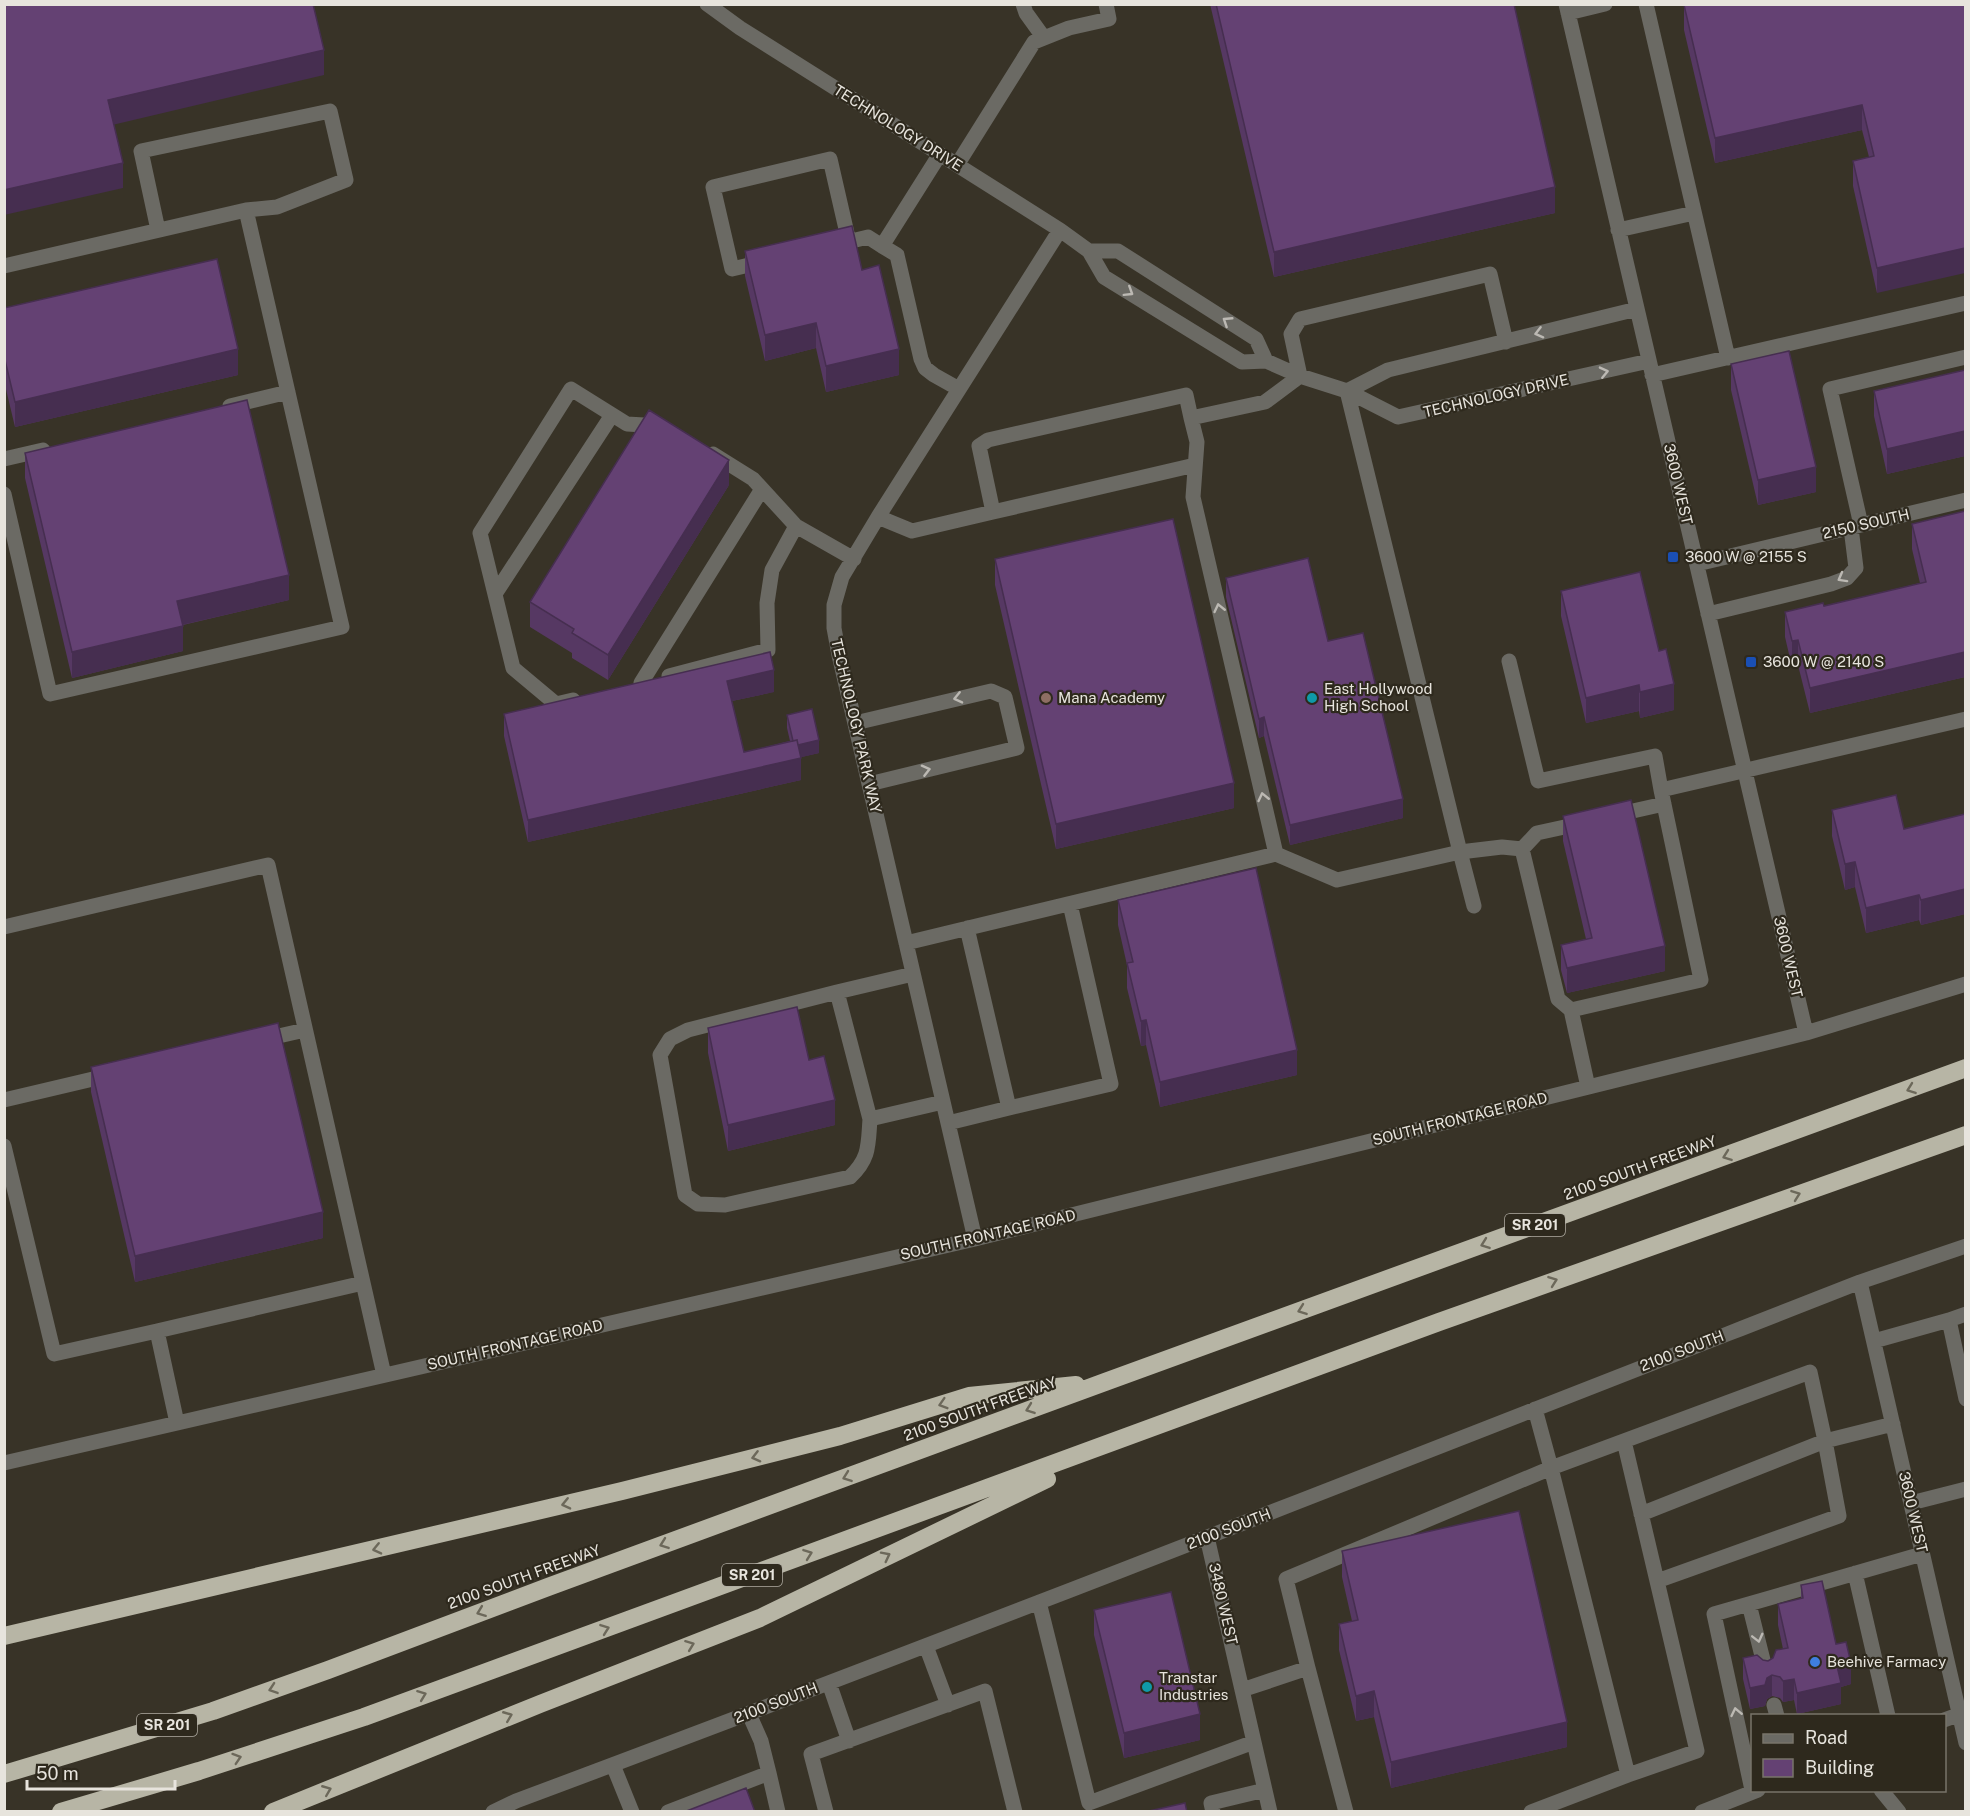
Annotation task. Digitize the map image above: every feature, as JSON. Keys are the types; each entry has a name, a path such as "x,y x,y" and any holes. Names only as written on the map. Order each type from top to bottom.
{"highway":[{"name":"2100 SOUTH FREEWAY","path":"4,1774 213,1711 308,1677 559,1582 1965,1068"},
{"name":"SR 201","path":"60,1812 199,1771 364,1717 1439,1322 1965,1135"},
{"path":"273,1812 760,1618 1030,1486 1439,1322"},
{"path":"4,1636 622,1491 840,1436 969,1396 1105,1382"}],"street":[{"name":"TECHNOLOGY DRIVE","path":"707,4 740,28 1060,230 1089,251 1104,277 1242,362 1266,361 1300,376 1347,392 1398,417 1651,368 1728,358 1965,303"},
{"path":"1023,4 1026,14 1044,38"},
{"path":"957,165 1034,42 1069,28 1109,19 1106,4"},
{"path":"1567,9 1605,4"},
{"path":"1646,4 1728,358"},
{"name":"3600 WEST","path":"1567,9 1806,1033"},
{"path":"4,266 246,210 277,207 346,180 330,111 141,151 158,230"},
{"path":"882,246 940,154"},
{"path":"772,260 732,269 712,187 830,159 849,242"},
{"path":"4,494 50,694 342,627 246,210"},
{"path":"1618,230 1694,213"},
{"name":"TECHNOLOGY PARK WAY","path":"975,1239 855,723 834,628 834,605 842,577 878,517 1060,230"},
{"path":"826,247 868,237 897,255 921,358 926,368 959,389"},
{"path":"1089,251 1118,251 1256,339 1266,361"},
{"path":"1191,418 1265,402 1300,376 1292,334 1300,319 1490,274 1506,342"},
{"path":"1474,906 1347,392 1388,370 1637,309"},
{"path":"1708,614 1831,584 1847,578 1856,568 1856,526 1830,389 1965,357"},
{"path":"589,696 556,704 513,668 480,533 571,389 627,424 666,426 676,432"},
{"path":"220,408 288,392"},
{"path":"993,512 979,446 988,440 1186,395 1197,442 1193,497 1276,854"},
{"path":"495,594 612,415"},
{"path":"4,459 61,446"},
{"path":"705,449 753,479 796,526 854,558"},
{"path":"878,517 912,531 1195,465"},
{"path":"762,489 636,685 768,650 767,603 772,570 796,526"},
{"name":"2150 SOUTH","path":"1696,564 1965,500"},
{"path":"1509,661 1538,781 1655,756 1701,980 1571,1010"},
{"path":"855,723 991,691 1005,697 1010,717 1017,748 869,784"},
{"path":"1522,849 1537,833 1663,797 1745,770 1965,719"},
{"path":"906,943 1276,854 1337,880 1460,852 1502,847 1522,849"},
{"path":"1522,849 1558,999 1571,1010 1588,1087"},
{"path":"4,927 268,865 384,1375"},
{"path":"948,1123 1111,1084 1070,904"},
{"path":"968,928 1009,1108"},
{"path":"837,992 870,1119 868,1147 862,1165 850,1177 724,1206 698,1204 685,1195 660,1055 670,1039 688,1030 776,1006 913,974"},
{"name":"SOUTH FRONTAGE ROAD","path":"4,1463 975,1239 1806,1033 1965,984"},
{"path":"248,1043 305,1030"},
{"path":"4,1100 120,1073"},
{"path":"870,1119 943,1102"},
{"path":"4,1146 54,1354 363,1283"},
{"name":"2100 SOUTH","path":"493,1812 1860,1282 1965,1246"},
{"name":"3600 WEST","path":"1860,1282 1911,1503 1956,1715 1965,1743"},
{"path":"1874,1341 1965,1314"},
{"path":"1949,1320 1965,1399"},
{"path":"157,1330 177,1423"},
{"path":"1346,1812 1286,1579 1551,1468 1810,1372 1839,1516 1657,1581"},
{"path":"1535,1409 1628,1775"},
{"path":"1641,1514 1825,1441 1893,1424"},
{"path":"1531,1812 1696,1750 1624,1441"},
{"path":"1911,1503 1965,1489"},
{"name":"3480 WEST","path":"1207,1537 1270,1812"},
{"path":"1751,1778 1714,1614 1922,1554"},
{"path":"1855,1573 1888,1714"},
{"path":"1039,1602 1089,1803 1254,1742"},
{"path":"1749,1604 1766,1672"},
{"path":"926,1646 948,1705"},
{"path":"1242,1690 1308,1668"},
{"path":"829,1683 849,1741"},
{"path":"826,1812 811,1754 985,1692 1015,1812"},
{"path":"749,1714 761,1741 778,1812"},
{"path":"613,1765 632,1812"},
{"path":"668,1812 769,1773"},
{"path":"1213,1812 1211,1803 1265,1790"},
{"path":"1702,1812 1752,1792"},
{"path":"1882,1792 1899,1812"}],"building":[{"path":"4,4 313,4 324,50 108,100 123,163 4,190"},
{"path":"1216,4 1514,4 1555,187 1274,252"},
{"path":"1965,4 1965,248 1877,268 1853,161 1874,156 1862,105 1715,138 1684,5"},
{"path":"852,226 862,270 879,265 899,349 826,366 816,323 765,335 745,251"},
{"path":"217,259 238,349 15,402 4,356 4,308"},
{"path":"1789,351 1816,467 1758,480 1731,364"},
{"path":"1965,370 1965,431 1887,449 1874,391"},
{"path":"247,400 289,575 177,601 183,626 72,652 25,453"},
{"path":"649,410 729,460 608,655 572,633 574,629 530,602"},
{"path":"1965,511 1965,652 1810,688 1798,640 1792,641 1785,612 1823,603 1824,606 1926,582 1912,524"},
{"path":"1173,519 1234,783 1056,824 995,559"},
{"name":"East Hollywood High School","path":"1308,558 1328,641 1363,633 1403,799 1290,825 1264,717 1259,719 1226,578"},
{"path":"1640,572 1659,651 1666,649 1674,684 1640,692 1639,685 1586,698 1561,591"},
{"path":"770,652 774,670 727,681 744,752 797,740 801,758 528,820 504,714"},
{"path":"812,709 819,740 798,745 797,740 793,741 787,715"},
{"path":"1896,795 1904,829 1965,814 1965,889 1921,900 1919,895 1866,908 1855,862 1845,864 1832,810"},
{"path":"1631,800 1665,946 1567,968 1561,945 1592,938 1563,816"},
{"path":"1256,868 1297,1050 1160,1082 1146,1020 1141,1021 1127,963 1133,962 1118,900"},
{"path":"797,1007 809,1060 824,1056 835,1100 728,1125 708,1028"},
{"path":"278,1023 323,1212 135,1256 91,1067"},
{"path":"1519,1511 1567,1722 1391,1762 1374,1691 1356,1696 1339,1624 1358,1620 1342,1551"},
{"path":"1822,1581 1836,1644 1846,1642 1851,1663 1837,1666 1841,1683 1797,1693 1794,1679 1783,1681 1780,1677 1772,1675 1767,1678 1765,1685 1750,1688 1743,1658 1757,1655 1768,1661 1773,1658 1776,1650 1788,1648 1778,1604 1803,1598 1801,1585"},
{"name":"Transtar Industries","path":"1171,1592 1200,1714 1124,1733 1094,1610"},
{"path":"746,1788 755,1812 684,1812"},
{"path":"1185,1803 1187,1812 1149,1811"}],"place":[{"name":"3600 W @ 2155 S","path":"1673,557"},
{"name":"3600 W @ 2140 S","path":"1751,662"},
{"name":"Mana Academy","path":"1046,698"},
{"name":"East Hollywood High School","path":"1312,698"},
{"name":"Beehive Farmacy","path":"1815,1662"},
{"name":"Transtar Industries","path":"1147,1687"}]}
